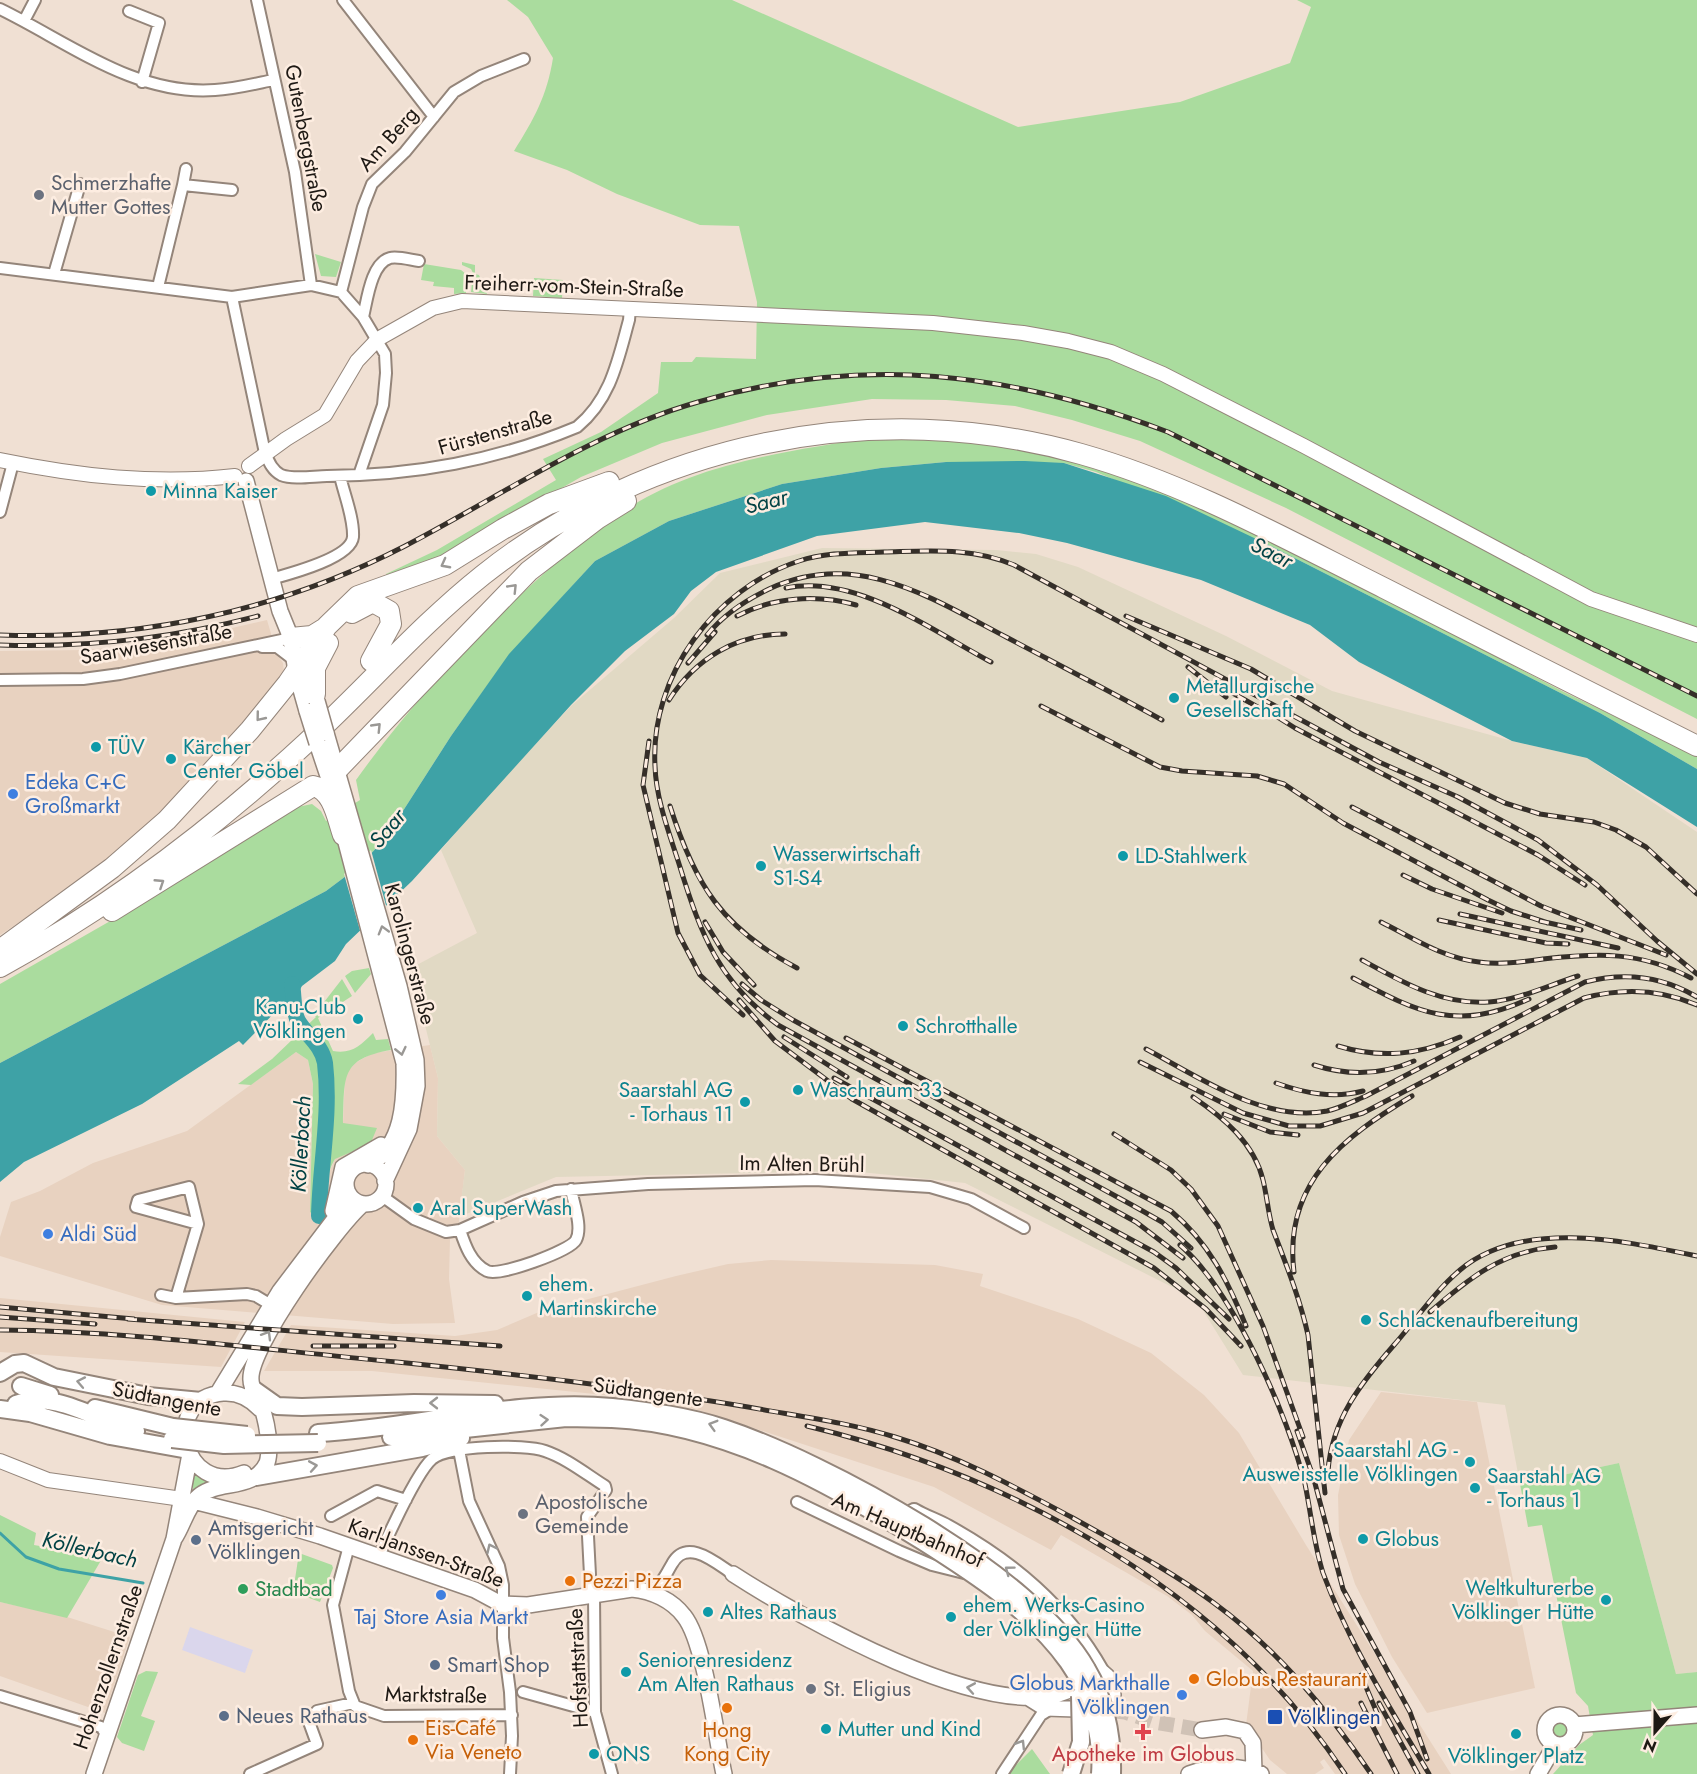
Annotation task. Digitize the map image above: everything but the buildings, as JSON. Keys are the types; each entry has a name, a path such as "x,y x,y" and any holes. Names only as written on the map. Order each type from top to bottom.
{"highway":[{"path":"4,957 167,820 221,763 327,626 358,596 445,565 549,504 663,459 706,444 805,423 857,416 1034,431 1082,442 1185,478 1297,531 1697,733"},
{"path":"4,957 86,916 193,840 309,741 422,627 499,562 565,519 610,495 671,469 733,450 858,429 960,426 1080,454 1178,489 1292,542 1697,746"},
{"path":"337,770 529,571 597,519 641,492 673,476 709,465 733,450"},
{"path":"4,957 196,822 303,730 445,590 494,551 558,509 609,482"},
{"path":"313,702 315,668 328,643 355,611 373,602 386,607 392,620 384,641 371,661"},
{"path":"291,638 312,636 327,626"},
{"path":"4,957 130,902 313,786 324,791 340,807 343,835"}],"main road":[{"name":"Karolingerstraße","path":"244,474 272,579 291,638 304,650 298,663 313,702 340,807 393,991 404,1064 405,1088 398,1124 390,1148 368,1165"},
{"name":"Karolingerstraße","path":"322,738 337,770 340,807"},
{"name":"Karolingerstraße","path":"343,835 416,1060 417,1086 409,1129 384,1188"},
{"path":"332,1222 343,1167 380,1146 398,1124"},
{"path":"257,1517 244,1509 238,1498 243,1488 256,1477 268,1459 266,1418 253,1389 251,1368 259,1350 307,1275 342,1226 363,1204 373,1203 384,1188 380,1171 368,1165 356,1168 349,1175 346,1184 349,1194 363,1204"},
{"path":"218,1393 271,1305 332,1222 349,1194"},
{"path":"1,1372 15,1364 24,1363 54,1377 148,1396 201,1401"},
{"path":"1,1372 14,1376 21,1386 20,1397 8,1407"},
{"name":"Südtangente","path":"21,1386 126,1416 172,1433"},
{"path":"253,1389 277,1406 446,1403 534,1408"},
{"path":"266,1418 258,1406 245,1397 231,1393 218,1393 201,1401 187,1421 184,1435 189,1452 208,1472 222,1476 237,1475 258,1463 268,1441"},
{"name":"Südtangente","path":"8,1407 26,1400 45,1401 116,1426 172,1433 224,1445 612,1413 673,1415 724,1428 779,1449 837,1476 960,1549 1028,1602 1056,1628 1087,1668 1101,1700 1110,1730 1112,1774"},
{"name":"Südtangente","path":"318,1438 534,1408 591,1405 612,1413 736,1446 808,1476 848,1497 949,1558 993,1589 1044,1634 1073,1682 1096,1727 1100,1774"},
{"path":"8,1407 110,1436 189,1452"},
{"path":"187,1495 241,1484 256,1477 422,1449 519,1422"},
{"name":"Hohenzollernstraße","path":"94,1774 187,1495 189,1452"},
{"path":"837,1476 873,1489 944,1527 993,1557 1060,1612 1111,1682 1112,1704 1092,1714 1076,1709 1052,1708 1036,1704 1029,1698"},
{"name":"Karl-Janssen-Straße","path":"187,1495 379,1556 481,1592 501,1604 528,1605 632,1589 666,1599"},
{"path":"733,1574 809,1619 927,1675 961,1686 1029,1698 1053,1697 1073,1682 1085,1669 1096,1664"},
{"path":"663,1582 666,1599 686,1618 696,1642 724,1774"},
{"path":"1073,1682 1076,1709"},
{"path":"1071,1774 1081,1742 1073,1682"},
{"path":"1574,1725 1571,1740 1564,1745 1555,1745 1547,1739 1545,1732 1548,1720 1562,1715 1574,1725 1697,1715"},
{"path":"1189,1774 1214,1768 1258,1772 1253,1743 1245,1731 1226,1727 1202,1730"},
{"path":"1539,1774 1555,1745"}],"street":[{"path":"24,21 35,0"},
{"name":"Gutenbergstraße","path":"257,0 273,80 296,172 311,285"},
{"path":"343,0 434,117"},
{"path":"0,9 142,82 158,86 214,91 273,80"},
{"path":"129,11 159,23 142,82"},
{"name":"Am Berg","path":"340,292 366,193 372,184 405,152 454,92 464,84 524,59"},
{"path":"158,287 186,169"},
{"path":"54,274 80,184"},
{"path":"183,184 232,190"},
{"path":"363,317 376,273 382,263 394,258 419,261"},
{"path":"0,268 232,297 311,285 340,292 363,317 385,354 386,373 382,405 359,475"},
{"path":"232,297 265,453"},
{"name":"Freiherr-vom-Stein-Straße","path":"244,474 265,453 331,409 357,362 378,339 433,308 462,301 933,323 1023,333 1068,341 1111,352 1146,366 1294,441 1591,600 1697,635"},
{"name":"Fürstenstraße","path":"265,453 270,464 282,475 359,475 454,466 485,459 577,427 589,417 610,386 630,309"},
{"path":"0,512 7,461 142,480 172,482 244,474"},
{"path":"272,579 303,570 332,557 349,546 353,538 352,526 340,476"},
{"name":"Saarwiesenstraße","path":"0,680 92,678 160,667 291,638"},
{"name":"Saarwiesenstraße","path":"246,648 277,647 298,663"},
{"name":"Im Alten Brühl","path":"384,1188 431,1228 446,1232 460,1230 524,1202 571,1189 815,1180 930,1187 971,1199 1024,1228"},
{"path":"176,1298 198,1224 189,1187 138,1200 136,1207 198,1224"},
{"path":"460,1230 473,1259 487,1271 505,1272 568,1248 577,1239 578,1228 571,1189"},
{"path":"161,1295 176,1298 247,1294 271,1305"},
{"path":"379,1556 406,1500 430,1461 442,1453 459,1450 469,1501 499,1566 503,1585 501,1604 512,1715 510,1774"},
{"name":"Hofstattstraße","path":"459,1450 543,1450 605,1486 606,1490 586,1517 592,1594 595,1712 612,1774"},
{"name":"Karl-Janssen-Straße","path":"0,1461 48,1480 187,1495"},
{"path":"331,1516 376,1491 406,1500"},
{"name":"Am Hauptbahnhof","path":"797,1502 899,1551 932,1565 969,1574 986,1584 1028,1616 1073,1682"},
{"path":"250,1774 316,1744 309,1722 317,1711 357,1706 349,1691 333,1605 349,1546"},
{"path":"647,1592 663,1582 673,1561 681,1554 692,1551 733,1574"},
{"path":"523,1692 595,1712"},
{"path":"0,1696 101,1727 105,1743"},
{"name":"Marktstraße","path":"357,1706 384,1716 512,1715"},
{"path":"1002,1774 1041,1715 1052,1708"}],"shaded area":[{"path":"822,548 996,550 1036,554 1078,567 1226,636 1332,691 1512,741 1587,758 1697,832 1697,1672 1676,1674 1619,1463 1520,1484 1505,1405 1243,1375 1196,1299 965,1183 851,1171 556,1177 459,1217 465,1170 437,1136 438,1078 411,968 477,933 441,850 486,797 571,706 674,618 720,573"},
{"path":"267,620 277,654 283,663 284,673 278,683 179,799 103,867 0,935 0,651 85,650 151,644"},
{"path":"430,1045 438,1078 437,1136 465,1170 457,1238 450,1239 449,1279 455,1323 393,1324 162,1305 0,1256 0,1237 11,1202 40,1191 93,1163 187,1131 296,1052 308,1060 313,1084 310,1212 325,1209 326,1179 335,1159 343,1123 345,1075 355,1063 373,1053"},
{"path":"771,1260 935,1265 983,1274 980,1286 1078,1319 1151,1353 1204,1395 1239,1433 1306,1545 1451,1774 1335,1774 1324,1759 1320,1762 1324,1768 1315,1774 1287,1774 1270,1760 1246,1725 1253,1671 1205,1631 1192,1615 1167,1596 1061,1535 1051,1550 934,1487 695,1409 604,1395 372,1371 264,1371 291,1325 455,1336 497,1330 539,1312 676,1276 728,1264"},
{"path":"0,1298 245,1322 221,1367 0,1352"},
{"path":"1381,1392 1477,1402 1535,1688 1427,1713 1392,1657 1355,1584 1339,1535 1338,1495 1349,1440"},
{"path":"0,1602 64,1616 130,1637 105,1713 0,1676"},
{"path":"190,1627 253,1650 245,1673 182,1650"}],"green space":[{"path":"507,0 732,0 1018,127 1180,102 1290,63 1311,7 1297,0 1697,0 1697,719 1286,508 1140,441 1072,420 1015,406 946,400 872,399 767,415 662,443 581,477 441,557 387,578 386,574 437,550 556,480 543,459 601,432 658,393 661,362 692,362 696,357 756,359 757,302 739,226 700,225 617,194 567,170 514,151 539,107 553,58 528,17"},
{"path":"315,254 341,262 336,277 321,276"},
{"path":"462,262 475,265 475,274 479,275 487,294 471,292 473,273 471,269 462,265"},
{"path":"424,264 461,270 466,274 466,293 454,294 454,288 433,286 434,282 421,280"},
{"path":"534,278 563,280 562,298 533,296"},
{"path":"876,437 940,440 1064,454 1128,474 1274,542 1564,692 1697,756 1697,769 1600,713 1273,547 1096,472 1064,463 946,462 881,468 782,484 669,521 595,561 509,655 451,736 385,839 358,867 326,891 0,1063 0,984 133,908 293,808 312,804 321,811 326,821 360,800 356,780 397,726 442,674 514,601 574,547 609,520 667,487 711,470 781,453"},
{"path":"369,968 371,974 355,993 345,976 352,971"},
{"path":"342,979 352,996 318,1018 333,1051 351,1050 373,1033 376,1040 388,1039 391,1050 362,1059 353,1065 348,1073 345,1082 343,1123 377,1128 372,1140 375,1142 335,1159 329,1175 322,1211 318,1218 310,1212 313,1084 308,1060 296,1052 251,1085 238,1084 272,1059 316,1017 314,1015"},
{"name":"Weltkulturerbe Völklinger Hütte","path":"1619,1463 1676,1674 1697,1672 1697,1774 1553,1774 1579,1745 1593,1735 1588,1706 1576,1693 1542,1525 1528,1527 1520,1484"},
{"path":"193,1470 221,1482 193,1491"},
{"path":"0,1515 36,1533 34,1545 103,1557 67,1618 0,1602"},
{"path":"299,1553 332,1565 333,1568 320,1602 293,1592"},
{"path":"146,1671 158,1672 141,1716 155,1721 144,1751 122,1743 117,1737 138,1675"},
{"path":"1557,1722 1563,1722 1568,1730 1566,1736 1557,1738 1552,1733 1552,1727"},
{"path":"1032,1749 1050,1774 1008,1774 1010,1771"}],"water":[{"name":"Saar","path":"946,462 1064,463 1166,496 1273,547 1600,713 1697,769 1697,827 1587,758 1512,741 1359,662 1310,625 1201,580 1067,543 1019,533 925,522 817,536 716,572 691,591 674,614 625,651 571,705 412,881 346,944 335,961 302,986 298,993 299,1003 296,1006 288,1001 284,1003 243,1045 239,1041 142,1104 24,1162 0,1182 0,1063 326,891 358,867 385,839 451,736 509,654 595,561 669,521 782,484 881,468"}],"pier":[{"path":"371,850 387,909 361,934 344,874"}],"waterway":[{"name":"Köllerbach","path":"292,984 296,1017 321,1051 325,1063 327,1102 319,1216"},
{"name":"Köllerbach","path":"0,1533 26,1557 59,1569 143,1583"}],"tunnel":[{"path":"1115,1711 1154,1722 1202,1730"}],"railway":[{"path":"0,635 53,635 157,626 208,617 259,604 357,569 441,527 548,466 621,430 659,415 698,402 759,387 819,378 878,375 936,376 993,383 1051,395 1168,432 1697,696"},
{"path":"1183,1258 1136,1222 778,1025 741,992 715,955 688,892 661,804 655,766 656,732 663,700 676,669 693,640 715,614 740,592 768,574 809,558 852,553 950,551 982,555 1014,565 1379,762 1458,797 1538,840 1597,885 1657,941 1697,974"},
{"path":"707,635 736,608 769,589 801,578 833,574 863,576 893,583 922,594 1162,720"},
{"path":"786,588 812,586 839,589 866,597 918,621 991,662"},
{"path":"737,616 765,605 795,599 826,599 856,605"},
{"path":"0,645 65,645 130,640 162,636 258,616"},
{"path":"1126,616 1251,669 1355,731 1505,803 1540,814 1594,822 1616,830 1646,847 1697,894"},
{"path":"688,663 715,632"},
{"path":"669,700 691,672 718,652 750,639 785,634"},
{"path":"1188,667 1226,697"},
{"path":"1222,687 1272,715"},
{"path":"1041,706 1160,767 1182,771 1257,776 1284,784 1343,823 1488,900 1511,911 1548,923"},
{"path":"1265,709 1295,728 1538,855 1585,885"},
{"path":"649,741 643,785 678,933 700,975 743,1015"},
{"path":"670,806 690,859 715,902 749,937 797,968"},
{"path":"1352,807 1541,906 1666,955"},
{"path":"1403,875 1432,889 1502,913"},
{"path":"1460,914 1618,948"},
{"path":"1439,920 1546,943 1568,944"},
{"path":"1540,921 1581,930"},
{"path":"705,922 723,952 754,985"},
{"path":"1381,922 1428,946 1466,960 1503,963 1563,957 1618,956 1654,963 1691,978"},
{"path":"1362,960 1422,990 1438,996 1471,1002 1500,1001 1534,992 1578,976"},
{"path":"1146,1049 1210,1084 1256,1104 1303,1113 1327,1111 1366,1096 1585,982 1614,977 1642,978 1670,984 1697,997"},
{"path":"1353,978 1398,1001 1438,1014 1480,1015 1529,999"},
{"path":"742,984 761,1000 793,1020 1162,1222 1191,1248"},
{"path":"1140,1062 1243,1113 1289,1126 1320,1126 1363,1113 1584,998 1612,993 1641,992 1669,996 1697,1005"},
{"path":"739,1000 775,1041 852,1099 1154,1268 1206,1309 1241,1346"},
{"path":"784,1037 847,1077"},
{"path":"1338,1046 1369,1053 1400,1053 1430,1048 1460,1037"},
{"path":"846,1038 1171,1211 1207,1250 1224,1278 1246,1326"},
{"path":"1314,1065 1339,1071 1365,1072 1390,1069 1414,1061"},
{"path":"834,1078 1154,1252 1176,1268 1229,1319"},
{"path":"1276,1083 1319,1094 1341,1095 1363,1091"},
{"path":"1294,1272 1293,1241 1298,1213 1308,1188 1341,1146 1363,1128 1412,1096"},
{"path":"1193,1097 1236,1133 1253,1154 1259,1167 1273,1230 1297,1295 1308,1335 1325,1493"},
{"path":"1224,1114 1270,1132 1298,1135"},
{"path":"1114,1134 1171,1170 1191,1189 1218,1226 1263,1326 1303,1437"},
{"path":"1328,1471 1335,1435 1342,1418 1360,1388 1442,1287 1460,1270 1485,1254 1513,1244 1543,1239 1575,1238 1607,1240 1697,1256"},
{"path":"1180,1245 1220,1292 1256,1356 1286,1424 1297,1456 1305,1484 1320,1562 1333,1599 1372,1676 1429,1774"},
{"path":"1430,1312 1472,1278 1502,1261 1518,1254 1555,1247"},
{"path":"0,1307 134,1319"},
{"path":"0,1317 95,1324"},
{"path":"128,1319 500,1346"},
{"path":"0,1330 149,1337 529,1376 748,1407 840,1423 895,1437 941,1453 1008,1484 1127,1548 1214,1603 1259,1640 1300,1682 1337,1726 1371,1774"},
{"path":"313,1346 394,1346"},
{"path":"807,1426 885,1448 962,1476 1037,1510 1109,1550 1177,1597 1240,1650 1296,1709 1345,1774"},
{"path":"1297,1431 1314,1479"},
{"path":"1312,1472 1343,1589 1410,1712 1427,1759"},
{"path":"1361,1675 1377,1713"},
{"path":"1361,1703 1397,1774"},
{"path":"1379,1703 1418,1774"}],"place":[{"name":"Schmerzhafte Mutter Gottes","path":"39,195"},
{"name":"Minna Kaiser","path":"151,491"},
{"name":"Metallurgische Gesellschaft","path":"1174,698"},
{"name":"TÜV","path":"96,747"},
{"name":"Kärcher Center Göbel","path":"171,759"},
{"name":"Edeka C+C Großmarkt","path":"13,794"},
{"name":"LD-Stahlwerk","path":"1123,856"},
{"name":"Wasserwirtschaft S1-S4","path":"761,866"},
{"name":"Kanu-Club Völklingen","path":"358,1019"},
{"name":"Schrotthalle","path":"903,1026"},
{"name":"Waschraum 33","path":"798,1090"},
{"name":"Saarstahl AG - Torhaus 11","path":"745,1102"},
{"name":"Aral SuperWash","path":"418,1208"},
{"name":"Aldi Süd","path":"48,1234"},
{"name":"ehem. Martinskirche","path":"527,1296"},
{"name":"Schlackenaufbereitung","path":"1366,1320"},
{"name":"Saarstahl AG - Ausweisstelle Völklingen","path":"1470,1462"},
{"name":"Saarstahl AG - Torhaus 1","path":"1475,1488"},
{"name":"Apostolische Gemeinde","path":"523,1514"},
{"name":"Globus","path":"1363,1539"},
{"name":"Amtsgericht Völklingen","path":"196,1540"},
{"name":"Pezzi Pizza","path":"570,1581"},
{"name":"Stadtbad","path":"243,1589"},
{"name":"Taj Store Asia Markt","path":"441,1595"},
{"name":"Weltkulturerbe Völklinger Hütte","path":"1606,1600"},
{"name":"Altes Rathaus","path":"708,1612"},
{"name":"ehem. Werks-Casino der Völklinger Hütte","path":"951,1617"},
{"name":"Smart Shop","path":"435,1665"},
{"name":"Seniorenresidenz Am Alten Rathaus","path":"626,1672"},
{"name":"Globus Restaurant","path":"1194,1679"},
{"name":"St. Eligius","path":"811,1689"},
{"name":"Globus Markthalle Völklingen","path":"1182,1695"},
{"name":"Hong Kong City","path":"727,1708"},
{"name":"Neues Rathaus","path":"224,1716"},
{"name":"Völklingen","path":"1275,1717"},
{"name":"Mutter und Kind","path":"826,1729"},
{"name":"Apotheke im Globus","path":"1143,1732"},
{"name":"Völklinger Platz","path":"1516,1734"},
{"name":"Eis-Café Via Veneto","path":"413,1740"},
{"name":"ONS","path":"594,1754"}]}
